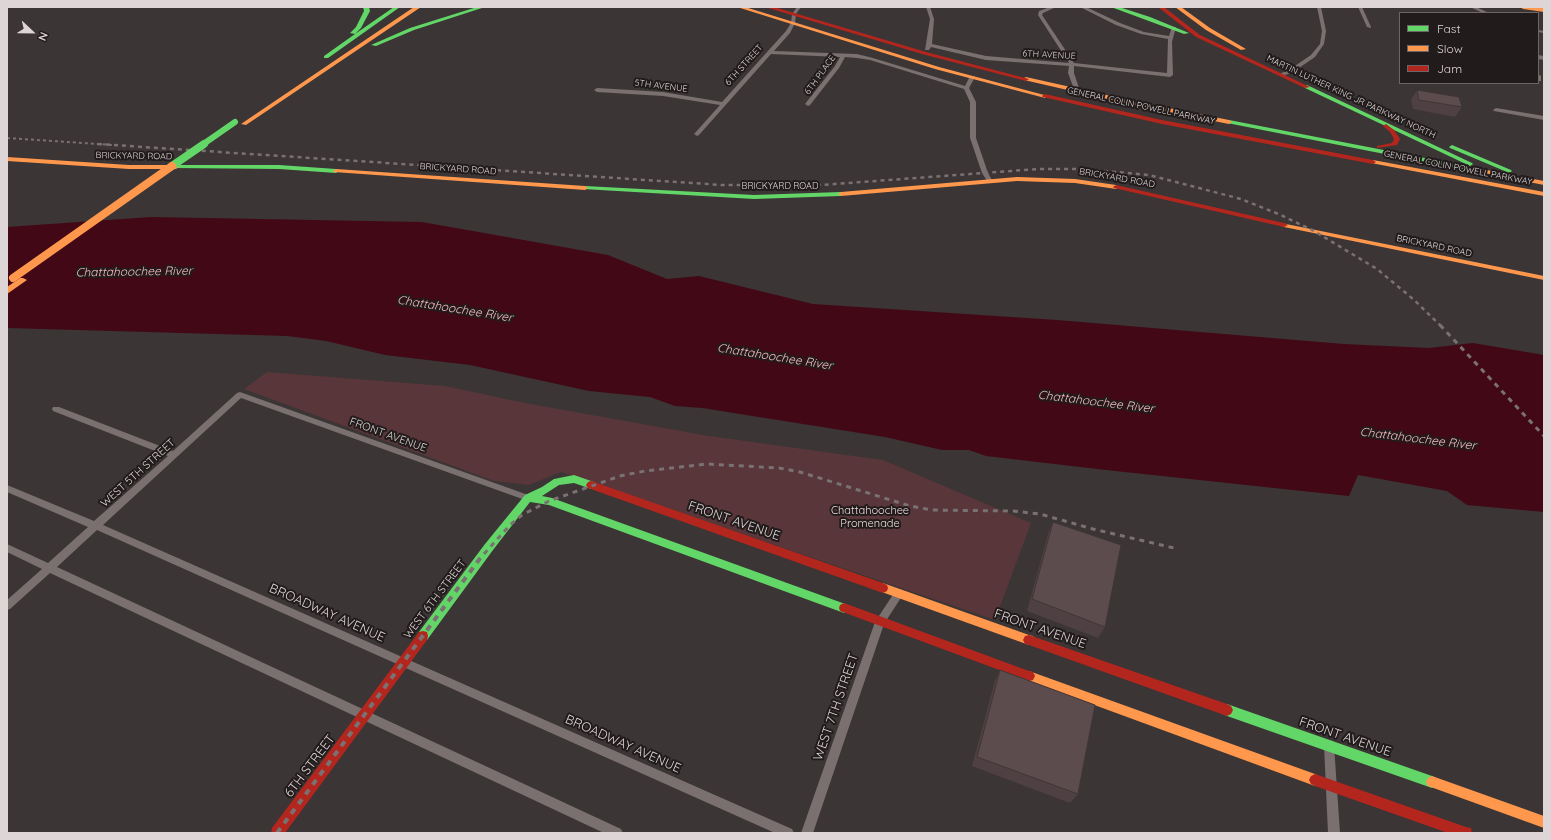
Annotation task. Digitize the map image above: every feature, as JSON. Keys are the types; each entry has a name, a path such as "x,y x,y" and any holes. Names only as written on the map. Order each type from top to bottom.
{"main road":[{"path":"333,52 358,28 367,12 366,7"},
{"path":"320,61 397,7"},
{"path":"7,282 240,123 418,7"},
{"path":"328,67 412,29 482,7"},
{"name":"GENERAL COLIN POWELL PARKWAY","path":"740,7 795,15 878,50 972,77 1057,98 1162,122 1542,194"},
{"name":"GENERAL COLIN POWELL PARKWAY","path":"768,7 903,47 926,49 989,71 1077,91 1160,109 1540,182"},
{"path":"1114,7 1174,28 1220,47"},
{"name":"MARTIN LUTHER KING JR PARKWAY NORTH","path":"1162,7 1198,36 1373,118 1382,118 1540,182"},
{"name":"MARTIN LUTHER KING JR PARKWAY NORTH","path":"1178,7 1198,23 1224,39 1489,173 1542,194"},
{"path":"1523,7 1544,10"},
{"path":"7,291 240,123 308,70"},
{"path":"1367,148 1384,147 1395,144 1397,139 1382,118"},
{"path":"1458,149 1479,162 1489,173"},
{"name":"BRICKYARD ROAD","path":"7,159 129,167 286,167 590,188 754,197 840,195 989,180 1046,179 1111,186 1303,229 1544,278"},
{"path":"1445,176 1489,173"},
{"name":"FRONT AVENUE","path":"528,498 545,490 557,482 574,480 1544,822"},
{"name":"FRONT AVENUE","path":"528,498 549,501 1332,786 1466,833"},
{"name":"WEST 6TH STREET","path":"364,715 489,547 528,498"},
{"name":"6TH STREET","path":"277,833 364,715"}],"street":[{"path":"926,49 932,19 928,7"},
{"path":"1054,7 1041,12 1040,15 1072,64 1072,73 1077,91"},
{"path":"1082,7 1118,24 1143,33 1171,38 1174,28"},
{"path":"1281,75 1291,72 1313,56 1322,44 1324,31 1319,7"},
{"path":"1360,7 1370,26"},
{"path":"1472,7 1484,12"},
{"name":"6TH STREET","path":"696,134 788,32 795,15"},
{"name":"6TH AVENUE","path":"926,49 986,58 1072,64 1170,75 1171,38"},
{"path":"897,56 903,47"},
{"path":"871,59 878,50"},
{"path":"769,52 844,55 871,59 966,88 973,102 973,138 985,173 989,180"},
{"name":"6TH PLACE","path":"808,104 844,55"},
{"path":"966,88 972,77"},
{"name":"5TH AVENUE","path":"597,90 663,94 722,104"},
{"path":"1496,110 1544,118"},
{"name":"WEST 5TH STREET","path":"7,606 240,395"},
{"name":"FRONT AVENUE","path":"240,395 528,498"},
{"path":"56,409 175,455"},
{"name":"BROADWAY AVENUE","path":"7,488 96,526 788,833"},
{"path":"7,548 617,833"},
{"name":"WEST 7TH STREET","path":"807,833 880,622 899,594"},
{"path":"1329,746 1334,833"}],"green space":[{"name":"Chattahoochee Promenade","path":"267,372 445,386 525,403 709,436 883,460 1031,523 995,620 561,472 529,485 494,481 244,389"}],"water":[{"name":"Chattahoochee River","path":"151,217 422,222 608,255 667,279 699,276 813,304 1057,320 1344,344 1429,348 1473,343 1544,355 1544,512 1467,505 1447,491 1358,475 1349,496 986,456 969,450 942,450 885,437 702,408 675,406 650,397 589,391 470,365 385,355 326,341 287,336 7,328 7,227"}],"building":[{"path":"1417,90 1459,97 1462,107 1419,100"},
{"path":"1053,522 1121,545 1105,627 1032,599"},
{"path":"1000,670 1095,705 1078,794 977,757"}],"railway":[{"path":"7,138 113,145"},
{"path":"98,144 722,185 821,185 1038,169 1083,169 1149,175 1241,199 1281,215 1314,231 1377,269 1413,299 1440,325"},
{"path":"1440,325 1544,436"},
{"path":"484,554 510,525 522,515 549,501 620,476 645,471 707,464 779,468 800,472 910,506 932,510 1013,511 1040,514 1093,529 1174,548"},
{"path":"277,833 484,553"}],"traffic: fast":[{"path":"353,33 358,28 367,11 366,7"},
{"path":"326,57 397,7"},
{"path":"374,45 412,29 482,7"},
{"path":"1114,7 1148,18 1186,33"},
{"path":"1307,87 1470,164"},
{"path":"172,166 235,122"},
{"path":"1229,122 1466,168"},
{"path":"1452,147 1509,171"},
{"path":"176,167 279,167 336,171"},
{"path":"585,188 754,197 841,194"},
{"path":"423,636 489,547 528,498 545,490 557,482 574,479 591,485"},
{"path":"528,498 549,501 844,608"},
{"path":"1227,710 1432,782"}],"traffic: slow":[{"path":"244,124 418,7"},
{"path":"740,7 937,68 1045,96"},
{"path":"1178,7 1208,29 1243,49"},
{"path":"1523,7 1544,10"},
{"path":"1026,79 1133,103 1229,122"},
{"path":"7,159 129,167 176,167"},
{"path":"1373,162 1544,194"},
{"path":"13,278 172,166"},
{"path":"1466,168 1544,183"},
{"path":"336,171 585,188"},
{"path":"841,194 1017,179 1075,181 1116,187"},
{"path":"1284,225 1544,278"},
{"path":"7,291 23,280"},
{"path":"883,588 1029,640"},
{"path":"1029,676 1315,780"},
{"path":"1432,782 1544,822"}],"traffic: jam":[{"path":"768,7 924,53 1026,79"},
{"path":"1161,7 1198,36 1307,87"},
{"path":"1045,96 1162,122 1373,162"},
{"path":"1379,147 1395,144 1397,139 1392,131 1386,126"},
{"path":"1116,187 1284,225"},
{"path":"591,485 883,588"},
{"path":"844,608 1029,676"},
{"path":"277,833 423,636"},
{"path":"1029,640 1227,710"},
{"path":"1315,780 1466,833"}]}
